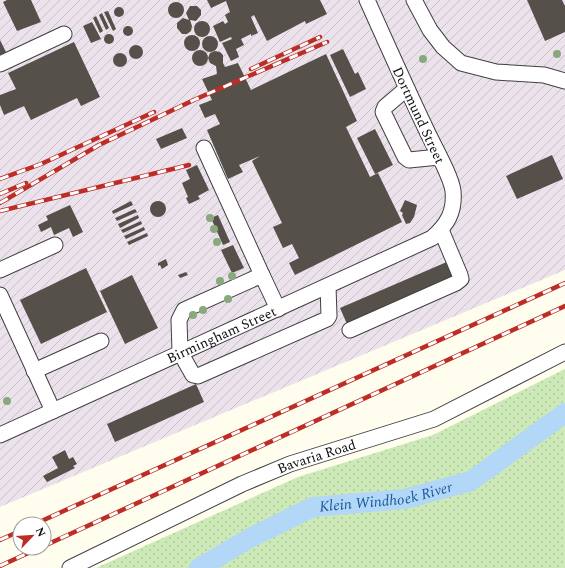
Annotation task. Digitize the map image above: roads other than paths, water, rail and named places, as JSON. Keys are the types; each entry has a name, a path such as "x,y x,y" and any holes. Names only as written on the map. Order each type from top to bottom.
{"street":[{"name":"Dortmund Street","path":"367,0 453,190 452,212 441,230"},
{"path":"414,0 430,30 443,47 461,63 496,72 544,75 565,81"},
{"path":"0,64 64,34"},
{"path":"406,89 385,107 383,112 405,157 409,160 439,157"},
{"path":"204,148 278,309"},
{"path":"350,330 461,280 441,230"},
{"name":"Birmingham Street","path":"0,435 432,238 441,230"},
{"path":"0,270 55,245"},
{"path":"262,275 184,310 179,320 180,352 193,375 198,376 327,319 329,316 328,286"},
{"path":"0,295 53,411"},
{"path":"34,371 101,341"},
{"name":"Bavaria Road","path":"70,568 242,484 290,464 434,419 565,352"}],"waterway":[{"name":"Klein Windhoek River","path":"199,568 250,538 313,507 405,499 471,481 565,413"}],"railway":[{"path":"251,69 320,37"},
{"path":"0,203 99,145 196,99 327,42"},
{"path":"0,179 41,164 154,112"},
{"path":"0,211 189,165"},
{"path":"0,194 26,183"},
{"path":"52,516 565,283"},
{"path":"52,542 565,306"},
{"path":"0,540 12,535"},
{"path":"0,566 22,556"}]}
